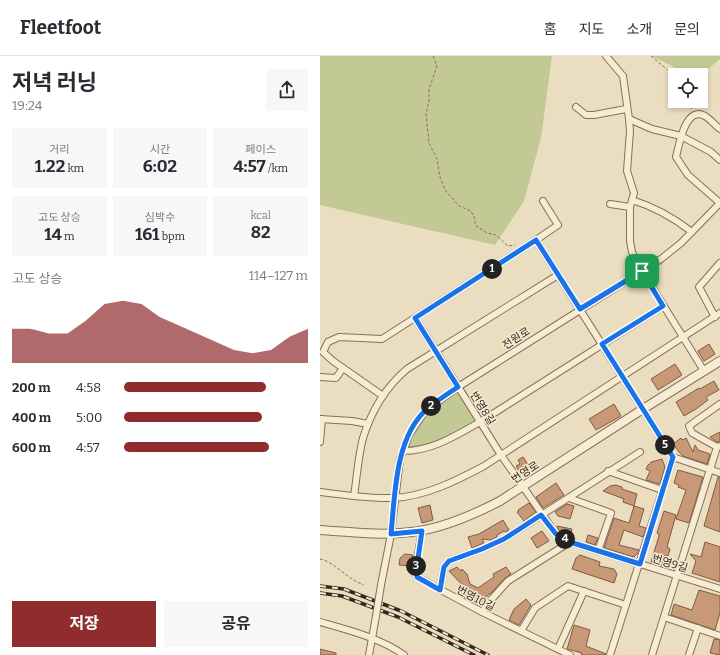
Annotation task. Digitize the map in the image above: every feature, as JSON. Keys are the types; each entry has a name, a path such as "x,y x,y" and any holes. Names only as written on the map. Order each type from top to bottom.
{"street":[{"path":"606,56 623,76 626,109 629,119 630,132 627,171 634,193 630,207 630,241 632,252 663,306 704,371"},
{"path":"576,107 586,115 626,109"},
{"path":"720,128 705,116 693,116 687,121 681,136 676,157 688,175 720,203"},
{"path":"629,119 652,129 681,136 711,152 720,160"},
{"path":"632,200 646,204 673,218 692,232"},
{"path":"383,396 323,352 328,342 339,337 382,339 522,250 558,225 543,201"},
{"name":"전원로","path":"369,655 391,534 400,459 409,435 417,421 426,410 458,387 661,259 692,232 720,203"},
{"path":"610,204 630,207"},
{"path":"536,240 673,457 720,472"},
{"path":"320,492 377,498 395,498 427,491 445,485 484,466 718,315 699,287 720,263"},
{"path":"354,496 363,439 368,424 383,396 403,372 435,350 558,275"},
{"path":"403,451 417,451 430,447 451,438 480,422 663,306"},
{"name":"번영8길","path":"415,318 522,487"},
{"name":"번영로","path":"320,530 391,534 422,531 454,522 480,512 500,501 720,361"},
{"path":"320,377 336,378 343,368"},
{"path":"652,655 710,470 719,446 692,433 689,426 720,404"},
{"path":"320,442 321,419 352,421 368,424"},
{"path":"440,590 444,567 449,561 504,539 569,498 608,471 640,452"},
{"path":"610,655 673,457"},
{"path":"608,471 662,490"},
{"name":"번영9길","path":"522,487 556,534 570,542 720,589"},
{"path":"569,498 611,513 598,551"},
{"name":"번영10길","path":"422,531 416,572 417,577 482,612 570,655"},
{"path":"482,612 508,581 570,542"},
{"path":"521,631 535,608 568,586 626,605"},
{"path":"558,649 584,591"},
{"path":"664,617 720,636"},
{"path":"320,622 372,638 393,647 404,655"},
{"path":"689,655 698,628"}],"path":[{"path":"433,56 437,66 429,89 429,101 426,114 429,143 437,159 440,177 449,196 459,206 471,211 475,219 475,225 480,229 496,235 508,246 518,245 522,250"},
{"path":"651,56 668,70"},
{"path":"690,108 697,115"},
{"path":"320,559 325,560 364,585"}],"green space":[{"path":"320,56 552,56 541,138 524,201 495,245 320,205"},
{"path":"651,56 720,56 720,59 708,69 676,68"},
{"path":"458,387 480,422 451,438 403,451 417,421"}],"building":[{"path":"709,344 715,354 704,361 698,351"},
{"path":"675,364 682,375 658,390 651,379"},
{"path":"714,381 719,390 706,397 708,400 684,416 676,402"},
{"path":"614,404 621,416 596,430 589,419"},
{"path":"720,432 720,442 717,442 710,437"},
{"path":"681,438 683,440 686,438 693,452 695,445 698,450 710,454 707,464 683,456 679,452 673,444"},
{"path":"523,457 531,469 521,475 516,466 520,464 518,460"},
{"path":"662,459 665,467 660,484 646,480 650,471 646,469 648,465 651,462"},
{"path":"678,470 703,477 689,523 676,519 686,490 678,487 679,485 674,483"},
{"path":"718,477 720,477 720,532 704,526"},
{"path":"556,483 564,495 543,508 536,497"},
{"path":"616,485 622,487 622,489 637,494 634,506 623,502 624,499 603,491 610,486"},
{"path":"529,503 536,512 524,521 517,512"},
{"path":"567,504 574,506 570,519 558,516 555,512"},
{"path":"430,505 433,520 422,523 418,508"},
{"path":"634,506 644,509 639,526 646,528 643,537 624,530 619,545 639,550 638,553 634,557 604,548 614,518 629,523"},
{"path":"664,511 676,515 667,547 670,549 668,556 665,555 662,566 651,562 659,536 657,533"},
{"path":"503,520 509,530 506,532 504,531 491,540 482,539 484,543 472,548 468,537 479,534"},
{"path":"557,526 572,529 570,537 559,531"},
{"path":"542,531 549,541 537,548 531,538"},
{"path":"588,535 598,538 595,545 586,542"},
{"path":"705,542 720,547 720,582 692,573 696,561 690,554 701,557"},
{"path":"405,554 413,555 411,566 399,565 400,558"},
{"path":"580,555 600,562 599,566 614,569 617,574 614,583 572,569 576,558"},
{"path":"457,567 461,571 462,569 467,574 470,584 478,588 494,577 493,574 506,567 511,574 483,599 485,600 481,606 460,595 466,589 449,571"},
{"path":"699,590 720,596 720,613 715,630 671,615 674,604 692,610"},
{"path":"526,599 531,605 519,625 509,620 514,609"},
{"path":"574,625 590,630 586,646 606,655 581,655 582,653 567,649"},
{"path":"714,639 720,640 720,655 710,653"},
{"path":"320,649 336,653 336,655 320,655"}],"railway":[{"path":"320,586 344,589 401,611 488,655"},
{"path":"320,593 342,596 398,617 474,655"}],"route":[{"path":"536,240 580,309 642,271 663,306 602,344 673,457 640,564 570,542 556,534 541,515 504,539 449,561 444,567 440,590 417,577 416,572 422,531 391,534 400,459 409,435 417,421 426,410 458,387 415,318 536,240"}]}
